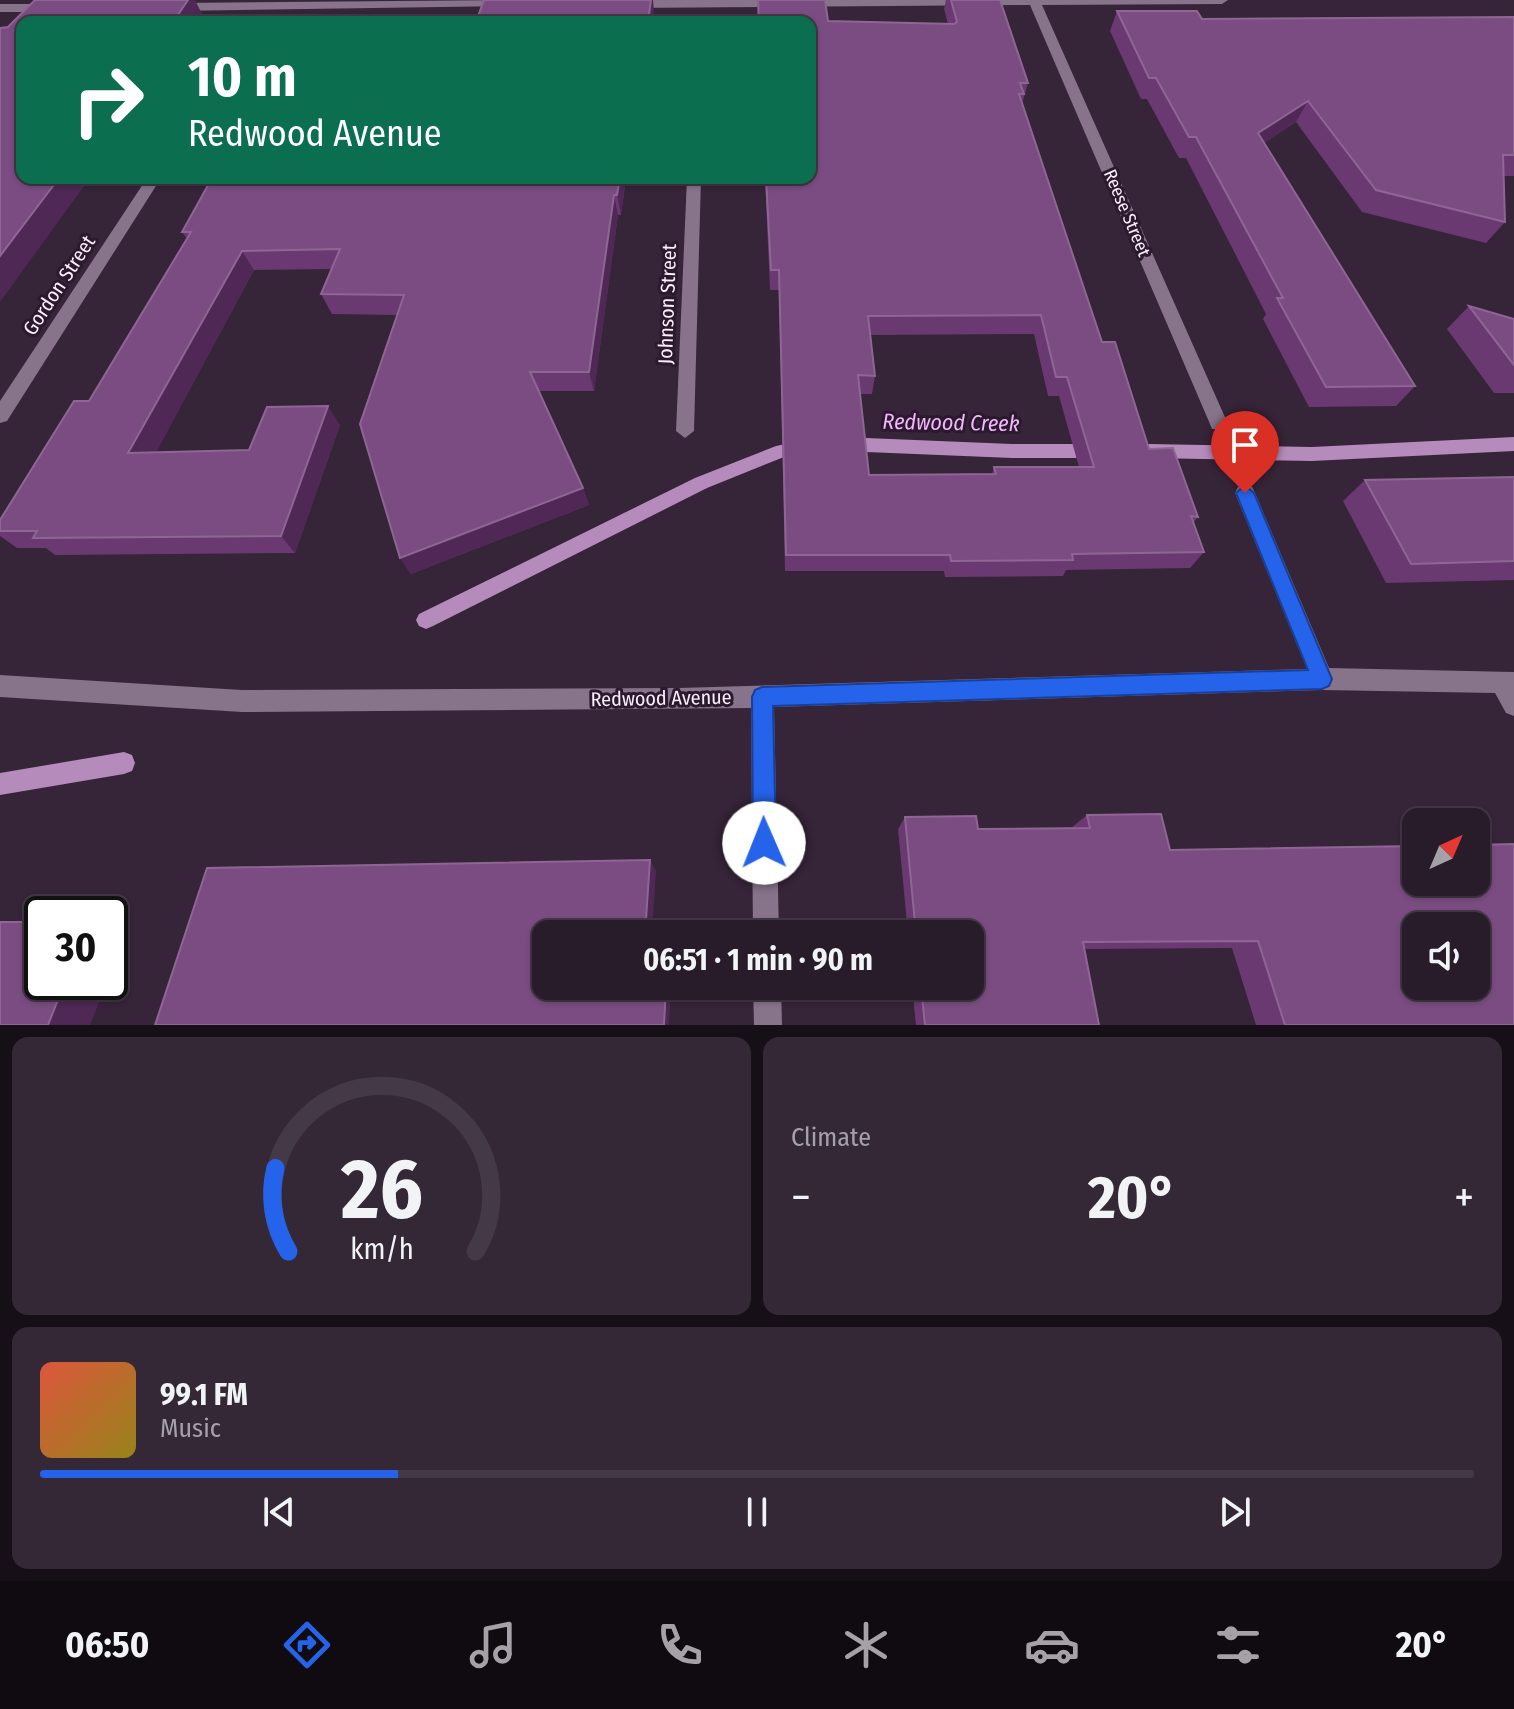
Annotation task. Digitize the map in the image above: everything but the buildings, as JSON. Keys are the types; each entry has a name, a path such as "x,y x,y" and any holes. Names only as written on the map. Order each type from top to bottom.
{"street":[{"path":"607,4 699,9 869,1 1222,0"},
{"path":"155,8 438,2 530,4"},
{"name":"Reese Street","path":"1035,2 1219,424"},
{"path":"259,16 264,7"},
{"path":"0,8 62,8"},
{"name":"Gordon Street","path":"0,416 150,184"},
{"name":"Johnson Street","path":"685,431 694,184"},
{"path":"1245,493 1322,679"},
{"name":"Redwood Avenue","path":"0,686 242,701 762,697 1322,679 1508,683"},
{"path":"1508,683 1514,705"},
{"path":"762,697 766,920"},
{"path":"767,1000 768,1025"}],"waterway":[{"name":"Redwood Creek","path":"842,444 1100,451"},
{"name":"Redwood Creek","path":"1149,451 1312,454 1514,444"},
{"name":"Redwood Creek","path":"426,620 701,483 782,451 804,447"},
{"name":"Redwood Creek","path":"0,784 124,763"}],"route":[{"path":"764,843 762,697 1322,679 1245,493"}]}
